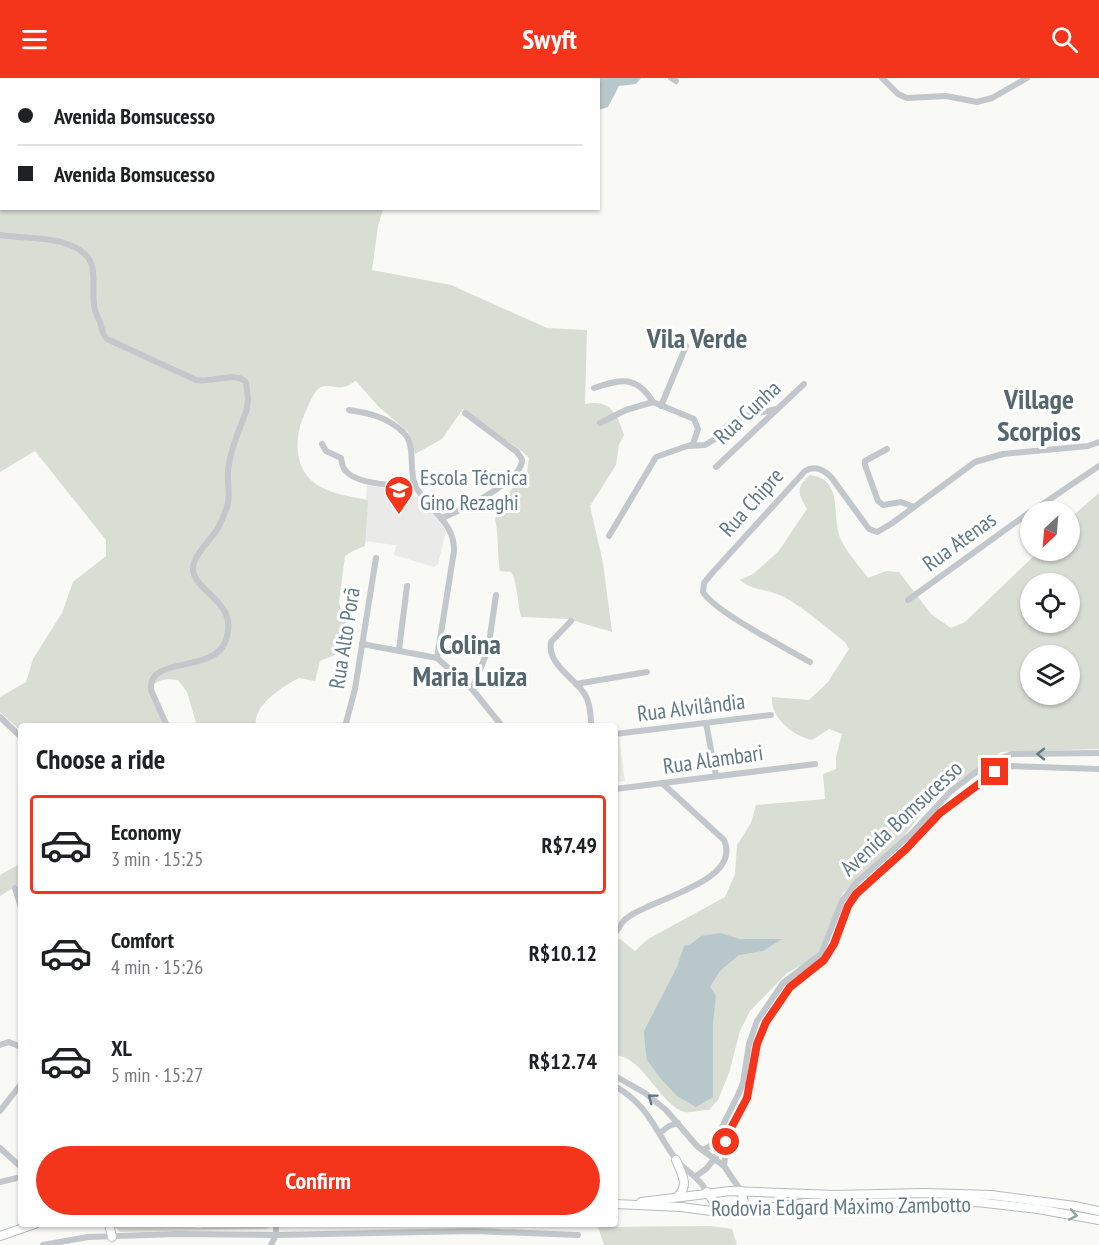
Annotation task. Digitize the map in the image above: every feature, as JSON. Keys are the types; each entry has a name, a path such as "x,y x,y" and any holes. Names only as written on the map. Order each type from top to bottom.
{"main road":[{"path":"676,1160 685,1185 677,1197"},
{"path":"741,1191 744,1202 741,1211"},
{"name":"Rodovia Edgard Máximo Zambotto","path":"618,1204 707,1192 741,1191 834,1195 924,1193 991,1195 1065,1204 1099,1211"},
{"path":"707,1192 716,1205 726,1213"},
{"name":"Rodovia Edgard Máximo Zambotto","path":"618,1204 681,1207 726,1213 806,1203 967,1202 1019,1206 1099,1220"},
{"path":"0,1236 26,1227"},
{"path":"110,1227 112,1237"}],"street":[{"path":"882,78 898,94 907,98 946,96 977,102 992,98 1027,78"},
{"path":"0,235 49,240 69,245 85,253 92,264 94,305 106,339 196,380 237,378 246,382 247,409 228,471 228,502 217,530 195,560 193,569 197,579 224,611 228,622 227,636 220,652 214,656 176,666 159,673 154,678 151,690 165,723"},
{"path":"661,406 686,346"},
{"path":"594,388 616,380 638,384 653,402 694,419 698,435 689,446"},
{"name":"Rua Cunha","path":"716,467 804,384"},
{"path":"600,423 626,410 653,402"},
{"path":"609,536 656,457 689,446 705,445 715,439 727,426 744,416 778,409"},
{"path":"349,410 370,413 387,419 405,434 410,447 416,485 452,535 454,551 437,658"},
{"path":"441,518 483,500 506,480 522,460 517,452 465,413"},
{"name":"Rua Chipre","path":"810,662 733,617 712,602 703,592 707,579 796,478 809,468 821,469 831,477 871,531 880,530 975,462 1004,454 1088,446 1099,442"},
{"path":"322,444 326,451 341,458 346,472 353,476 403,487 416,485"},
{"path":"887,449 865,462 878,501 883,505 901,502 914,507"},
{"name":"Rua Atenas","path":"1047,501 1099,466"},
{"name":"Rua Atenas","path":"908,600 1020,520"},
{"name":"Rua Alto Porã","path":"346,723 355,688 376,558"},
{"path":"399,650 406,586"},
{"path":"472,688 488,650 496,595"},
{"path":"571,621 557,634 550,646 554,658 587,700 591,723"},
{"path":"362,644 437,658 472,688 500,723"},
{"path":"576,684 647,672"},
{"name":"Rua Alvilândia","path":"618,734 771,715"},
{"path":"0,717 18,734"},
{"path":"706,723 717,776"},
{"name":"Avenida Bomsucesso","path":"703,1150 713,1143 726,1122 743,1083 749,1044 757,1022 783,983 821,954 842,901 856,883 911,834 951,791 989,762 1012,754 1099,753"},
{"name":"Rua Alambari","path":"618,789 815,764"},
{"name":"Avenida Bomsucesso","path":"696,1176 715,1158 747,1098 757,1044 766,1022 790,987 824,960 834,944 848,906 867,883 906,849 940,813 995,772 1012,766 1099,769"},
{"path":"618,929 627,918 702,882 721,868 726,860 728,850 724,840 662,783"},
{"path":"15,888 18,898"},
{"path":"0,1045 9,1042 18,1046"},
{"path":"618,1078 658,1102 703,1150 724,1166 741,1191"},
{"path":"0,1111 18,1088"},
{"path":"618,1088 632,1097 641,1107 676,1160 696,1176 707,1192"},
{"path":"660,1133 678,1123"},
{"path":"724,1166 729,1132"},
{"path":"0,1148 18,1164"},
{"path":"0,1182 18,1178"},
{"path":"271,1245 277,1228"},
{"path":"43,1245 80,1238 277,1228 578,1235"}],"shaded area":[{"path":"600,78 641,78 636,84 619,86 608,107 600,110"},
{"path":"0,210 383,210 378,226 372,270 451,285 547,328 587,330 585,404 601,404 611,409 624,435 619,445 616,465 590,506 603,563 612,632 568,619 521,617 513,576 511,572 500,571 495,519 509,492 527,472 529,458 523,452 463,409 442,439 415,454 408,432 378,406 356,381 345,387 326,386 317,390 299,429 298,447 301,465 311,480 330,491 368,500 365,546 345,556 339,602 341,610 348,614 347,620 335,655 320,661 315,681 299,678 277,691 259,711 256,723 196,723 187,692 178,680 173,679 162,680 149,687 163,723 18,723 18,728 0,712 0,697 26,682 33,659 62,613 73,582 106,556 106,540 35,451 0,472"},
{"path":"810,475 827,483 834,498 841,541 868,578 886,571 899,572 931,614 951,628 965,622 1029,561 1080,561 1080,509 1099,493 1099,749 1001,752 946,789 928,805 901,840 843,893 819,952 787,973 750,1011 740,1031 729,1073 718,1100 709,1110 685,1112 668,1101 635,1064 618,1056 618,940 620,939 635,951 648,939 725,897 735,874 737,845 751,823 756,805 825,799 823,774 836,769 836,757 842,734 829,729 812,740 798,735 779,719 772,705 772,697 809,700 828,682 849,649 845,642 792,602 778,594 750,586 740,580 753,574 778,552 807,509 800,487"},
{"name":"Escola Técnica Gino Rezaghi","path":"367,485 403,491 422,499 446,531 438,564 434,567 394,555 396,545 362,541"},
{"path":"618,738 619,738 625,781 618,782"},
{"path":"18,865 18,885 0,896 0,875"},
{"path":"721,933 739,939 782,939 763,951 739,955 720,971 710,987 716,996 713,1023 713,1097 696,1107 677,1096 647,1060 644,1031 677,967 684,946 691,944 701,936"},
{"path":"711,1226 732,1229 737,1245 604,1245 598,1227"},
{"path":"270,1227 266,1229 120,1232 116,1228"}],"place":[{"name":"Escola Técnica Gino Rezaghi","path":"399,516"}],"district":[{"name":"Vila Verde","path":"697,338"},
{"name":"Village Scorpios","path":"1039,415"},
{"name":"Colina Maria Luiza","path":"470,660"}],"route":[{"path":"726,1142 747,1098 757,1044 766,1022 790,987 816,967 829,953 841,921 856,894 906,849 940,813 995,772"}]}
